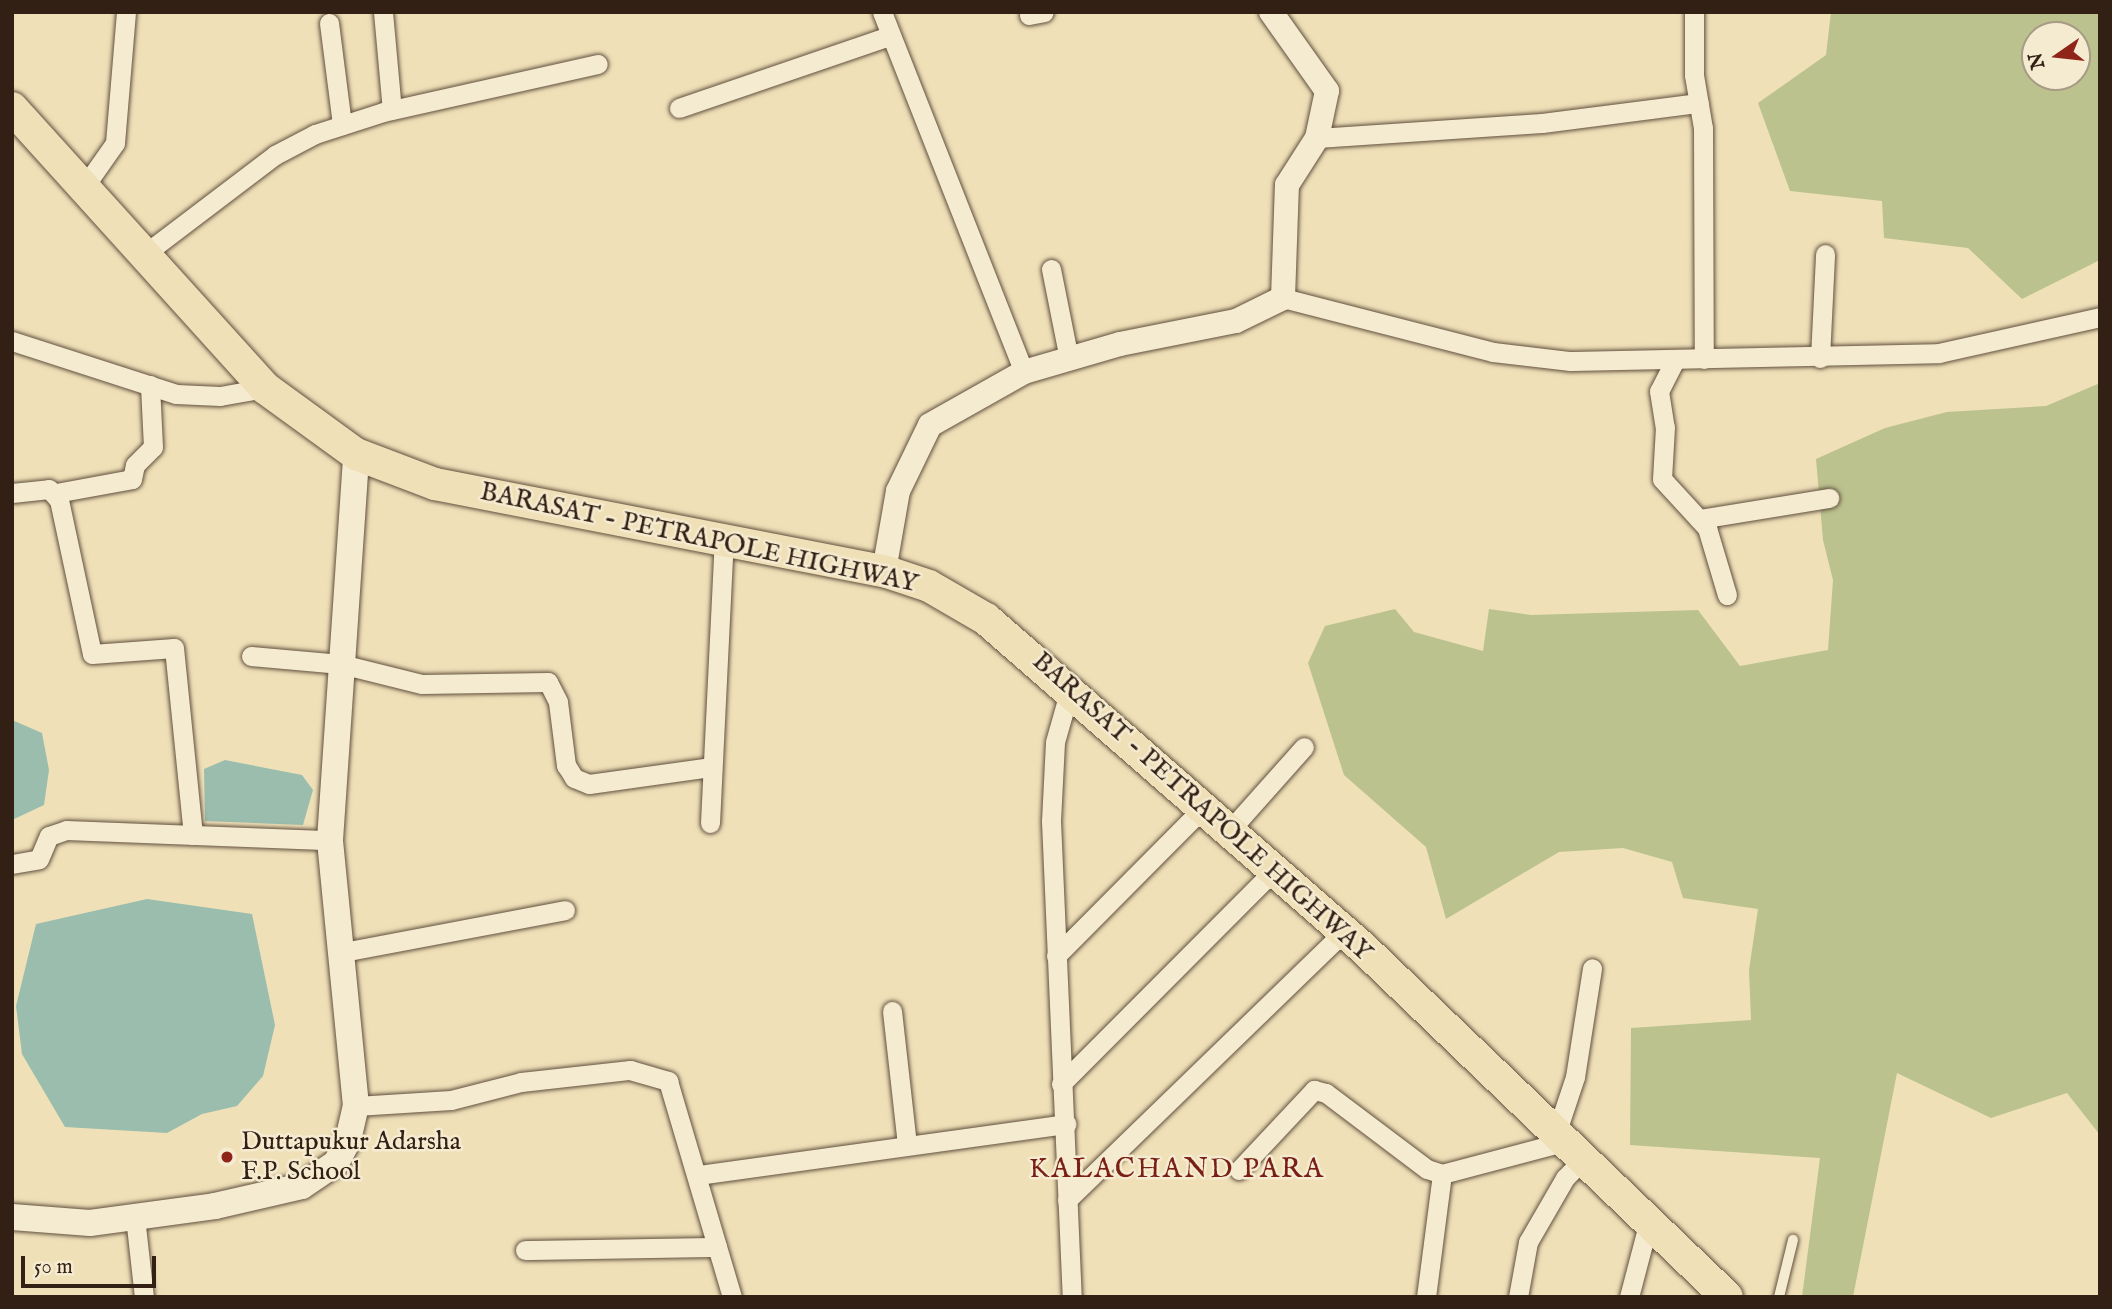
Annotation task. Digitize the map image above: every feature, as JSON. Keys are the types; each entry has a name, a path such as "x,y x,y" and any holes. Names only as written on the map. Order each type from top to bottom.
{"highway":[{"name":"BARASAT - PETRAPOLE HIGHWAY","path":"12,108 82,190 265,388 356,454 435,484 884,571 929,586 986,619 1070,689 1344,932 1569,1143 1727,1297"}],"main road":[{"path":"12,1217 90,1223 215,1206 320,1177 336,1163 348,1140 356,1106 338,953 330,839 356,454"}],"street":[{"path":"82,190 115,143 126,12"},
{"path":"383,12 392,110"},
{"path":"882,12 889,36 1024,372"},
{"path":"1271,12 1327,91 1317,138 1287,185 1283,298"},
{"path":"1694,12 1699,103 1704,359"},
{"path":"329,23 342,125"},
{"path":"680,108 889,36"},
{"path":"142,256 275,155 342,125 392,110 598,64"},
{"path":"1317,138 1542,123 1699,103"},
{"path":"1820,358 1825,254"},
{"path":"1051,270 1069,359"},
{"path":"884,571 898,491 930,425 1024,372 1069,359 1236,321 1283,298 1519,356 1675,360 1939,353 2100,317"},
{"path":"12,341 150,386 201,396 265,388"},
{"path":"1675,360 1659,391 1665,427 1662,479 1710,534 1727,595"},
{"path":"12,493 56,493 132,479 135,465 153,447 150,386"},
{"path":"56,493 92,654 174,648 192,835"},
{"path":"1699,519 1829,498"},
{"path":"710,824 724,539"},
{"path":"251,656 341,664 422,684 548,682 558,702 566,765 574,778 589,784 712,767"},
{"path":"1070,689 1057,726 1053,777 1056,956 1061,1084 1066,1124 1072,1297"},
{"path":"1230,830 1304,747"},
{"path":"1056,956 1204,807"},
{"path":"12,864 39,859 49,836 66,830 330,839"},
{"path":"1061,1084 1274,870"},
{"path":"338,953 565,910"},
{"path":"1067,1200 1344,932"},
{"path":"1518,1297 1528,1242 1565,1178 1575,1077 1592,968"},
{"path":"892,1011 907,1144"},
{"path":"356,1106 451,1100 521,1082 630,1070 668,1081 732,1297"},
{"path":"1239,1170 1314,1090 1326,1093 1427,1169 1442,1174 1569,1143"},
{"path":"698,1175 1066,1124"},
{"path":"1426,1297 1442,1174"},
{"path":"135,1217 144,1297"},
{"path":"1629,1297 1649,1220"},
{"path":"525,1250 718,1247"}],"lane":[{"path":"1779,1297 1793,1240"}],"green space":[{"path":"1831,12 2100,12 2100,260 2022,299 1968,248 1884,238 1882,201 1790,191 1758,103 1826,55"},
{"path":"2100,383 2100,1135 2067,1093 1991,1118 1897,1073 1853,1297 1802,1297 1820,1158 1630,1145 1631,1028 1751,1020 1749,970 1758,909 1683,898 1672,862 1623,848 1559,852 1446,919 1426,847 1344,775 1308,663 1325,626 1395,609 1414,632 1483,651 1489,609 1531,615 1698,610 1740,666 1828,650 1833,580 1823,540 1816,459 1885,428 1947,412 2046,406"}],"shaded area":[{"path":"12,720 42,733 49,770 44,805 12,820"},
{"path":"225,760 302,775 313,790 303,825 205,821 204,769"},
{"path":"147,899 252,914 275,1025 263,1076 237,1106 202,1114 167,1133 65,1127 22,1054 16,1006 36,924"}],"place":[{"name":"Duttapukur Adarsha F.P. School","path":"227,1157"}],"district":[{"name":"KALACHAND PARA","path":"1177,1170"}]}
